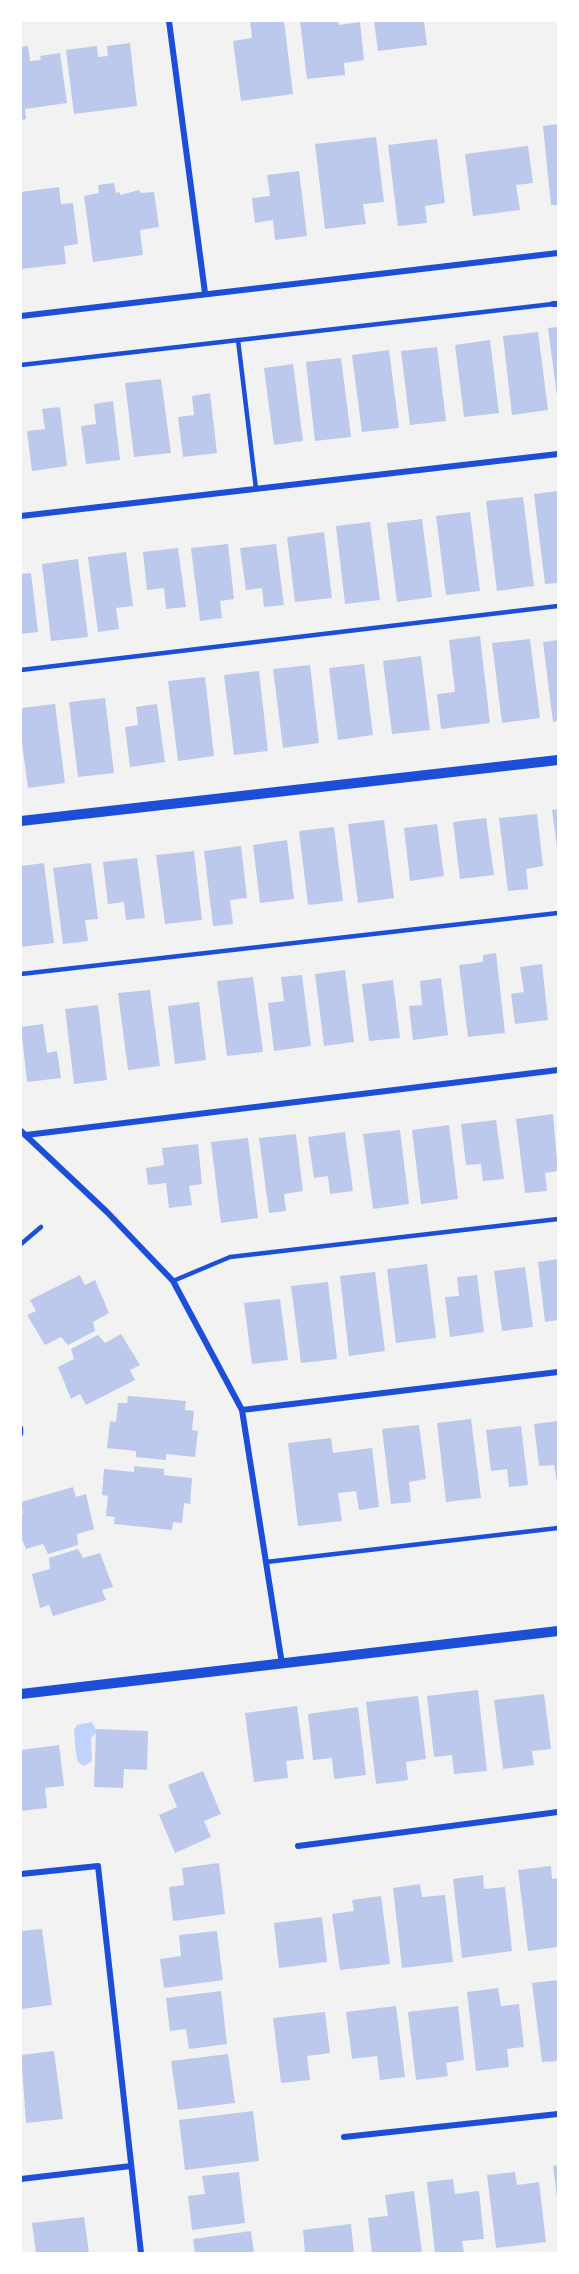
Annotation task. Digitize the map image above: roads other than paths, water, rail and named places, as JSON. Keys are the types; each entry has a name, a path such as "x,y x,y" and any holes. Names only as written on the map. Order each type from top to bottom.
{"street":[{"path":"169,21 205,293"},
{"path":"21,316 558,253"},
{"path":"21,516 558,454"},
{"path":"21,821 558,760"},
{"path":"24,1133 558,1070"},
{"path":"24,1133 107,1212 173,1281 242,1410 282,1664"},
{"path":"242,1410 558,1372"},
{"path":"21,1694 558,1631"},
{"path":"298,1846 558,1812"},
{"path":"21,1874 98,1866 141,2253"},
{"path":"344,2137 558,2114"},
{"path":"21,2179 131,2166"}],"lane":[{"path":"21,365 556,304"},
{"path":"238,340 256,489"},
{"path":"21,669 558,606"},
{"path":"21,974 558,913"},
{"path":"173,1281 230,1257 558,1219"},
{"path":"21,1244 41,1227"},
{"path":"21,1428 23,1433 21,1434"},
{"path":"266,1562 558,1528"}],"water":[{"path":"92,1722 97,1732 91,1738 92,1761 84,1766 78,1762 74,1730 77,1725"}]}
